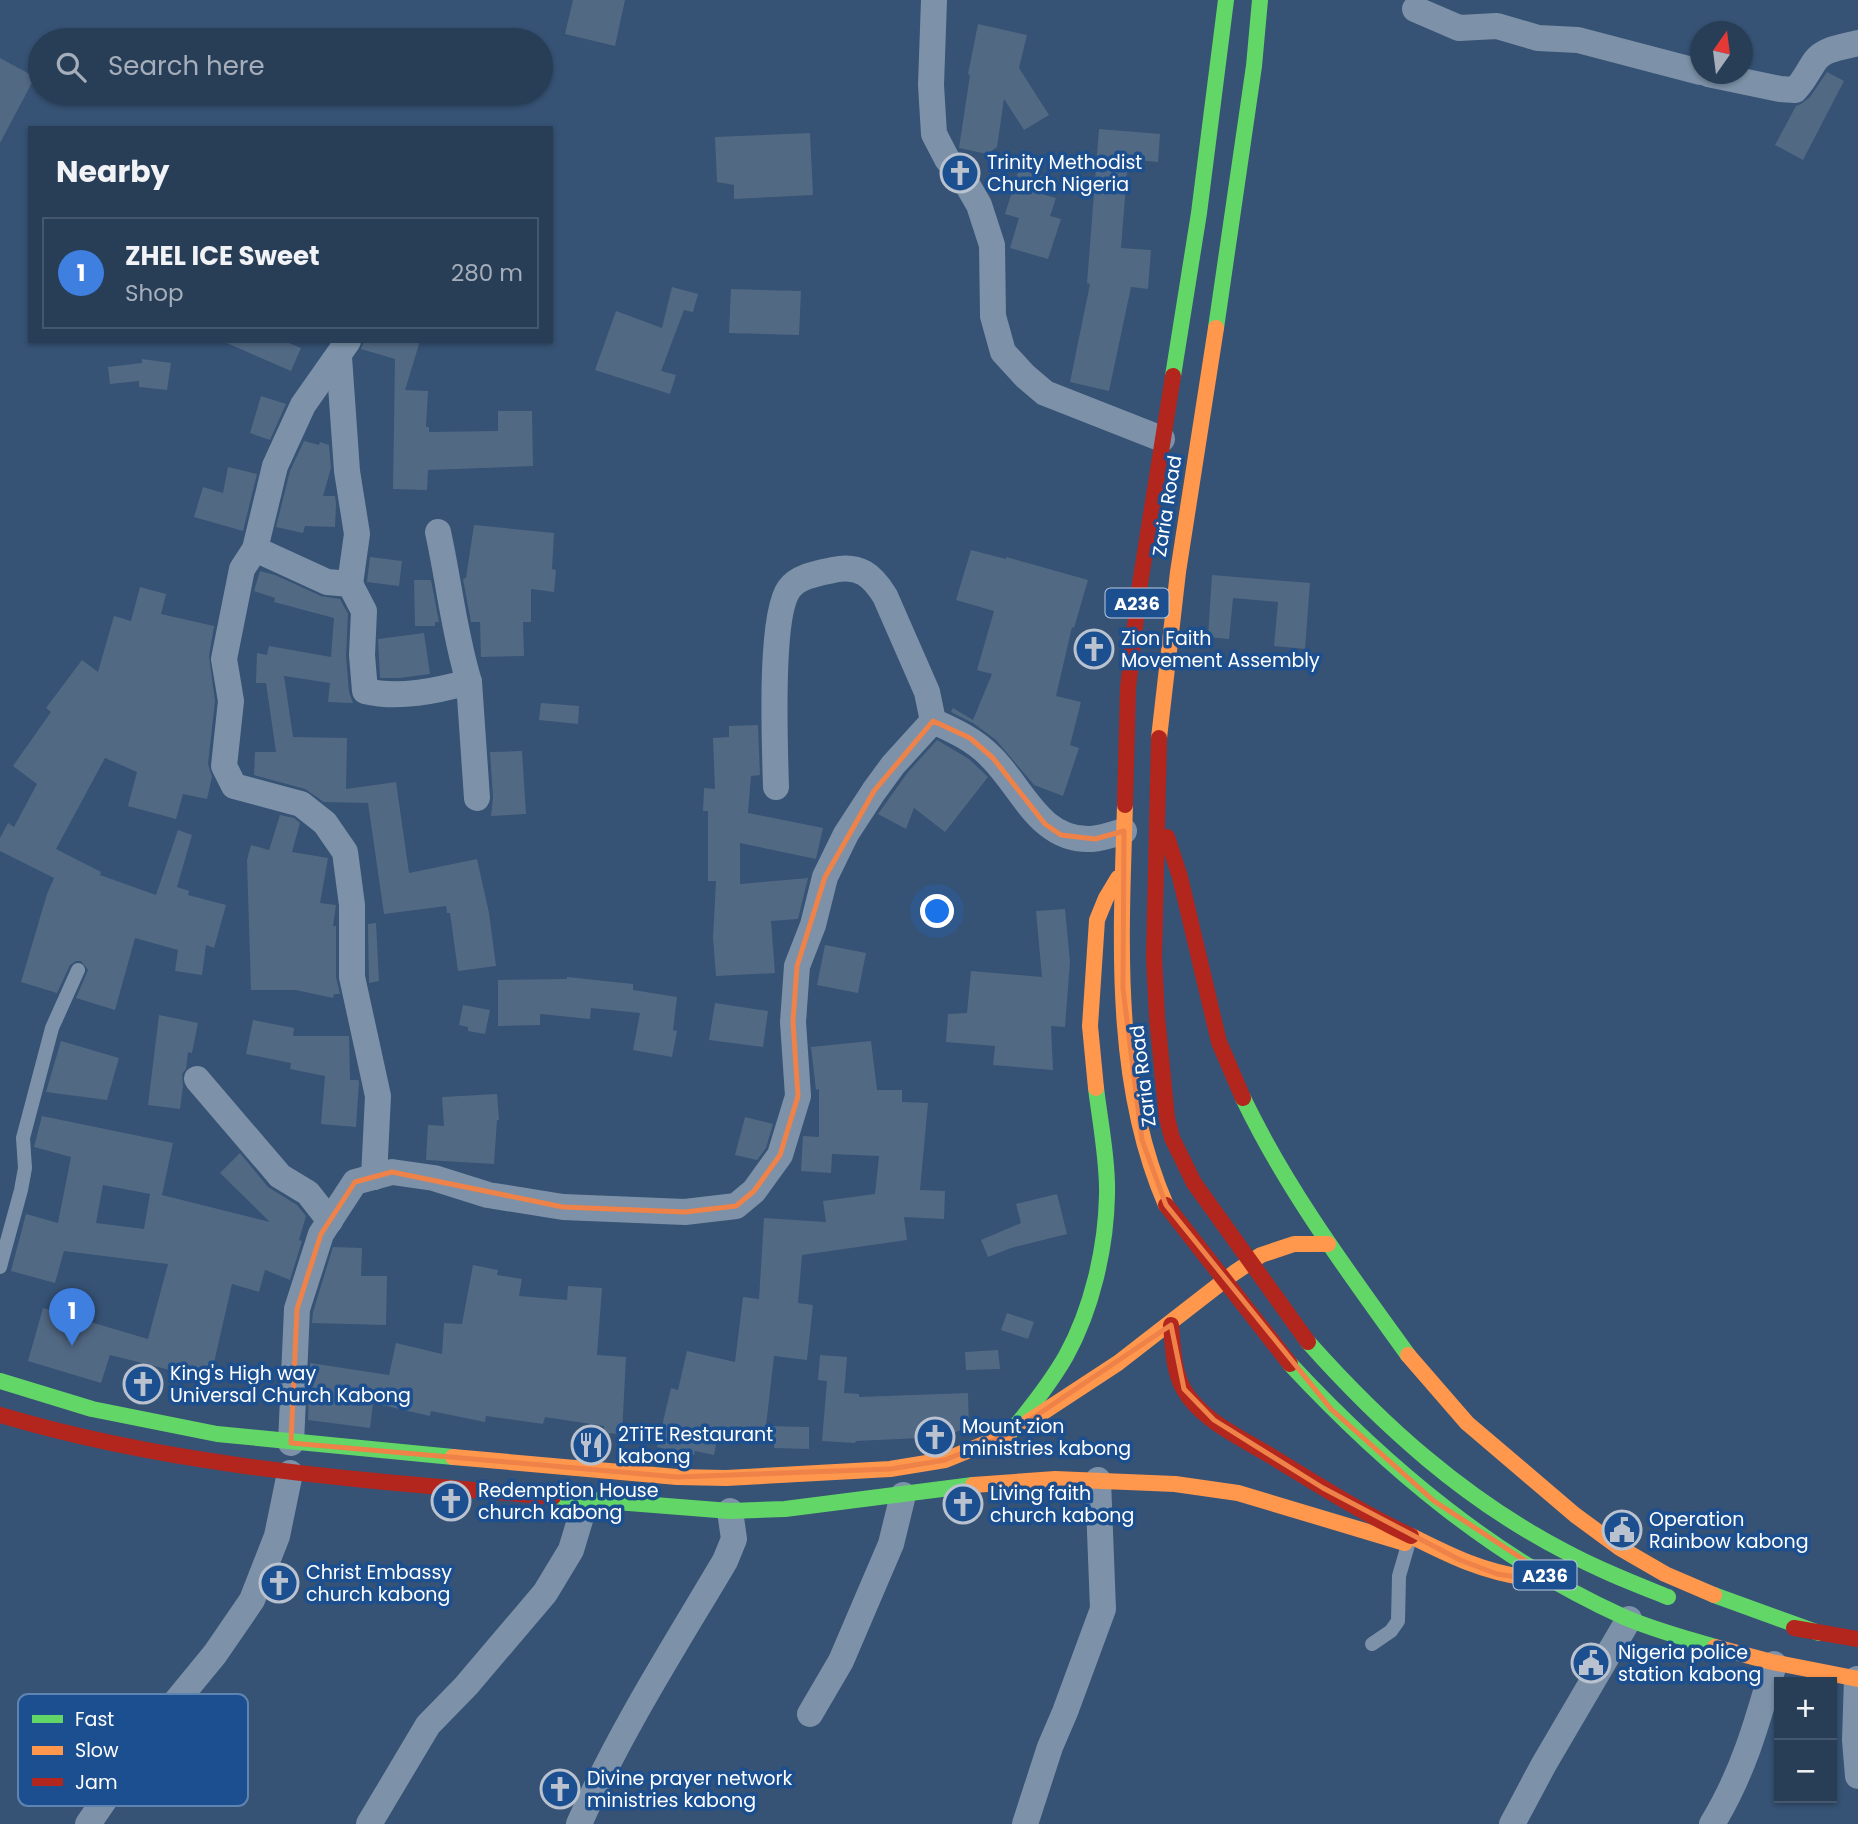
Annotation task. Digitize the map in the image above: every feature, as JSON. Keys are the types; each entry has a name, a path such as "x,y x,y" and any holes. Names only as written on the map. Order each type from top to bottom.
{"main road":[{"name":"A236","path":"1226,0 1199,213 1139,590 1128,688 1123,871 1124,989 1135,1111 1150,1168 1166,1205 1290,1364 1350,1427 1434,1501 1499,1548 1629,1619 1696,1643 1774,1664 1857,1679"},
{"name":"Zaria Road","path":"1260,0 1233,220 1178,572 1159,737 1154,957 1162,1082 1172,1138 1194,1183 1308,1342 1361,1401 1447,1477 1505,1518 1597,1570 1690,1604 1819,1633"},
{"path":"1158,804 1180,877 1219,1042 1237,1086 1262,1138 1328,1244 1414,1363 1467,1423 1575,1516 1620,1548 1665,1574 1732,1602 1819,1633"},
{"path":"1009,1434 1040,1395 1067,1354 1083,1317 1100,1264 1107,1194 1090,1026 1094,953 1097,920 1106,898 1123,871"},
{"path":"0,1381 117,1417 180,1429 291,1443 726,1478 890,1469 945,1460 1009,1434 1052,1408 1171,1325 1273,1249 1291,1244 1328,1244"},
{"path":"1171,1325 1176,1369 1184,1388 1196,1404 1214,1420 1323,1488 1460,1559 1497,1574 1559,1583"},
{"path":"0,1415 83,1440 138,1451 290,1473 730,1511 785,1508 992,1483 1055,1479 1175,1484 1238,1493 1460,1559"},
{"name":"A236","path":"1819,1633 1858,1639"}],"street":[{"path":"934,0 931,85 934,134 947,159 964,179 979,205 992,246 993,316 1003,352 1045,393 1162,439"},
{"path":"1415,9 1459,28 1497,26 1538,38 1578,40 1690,69"},
{"path":"1753,83 1795,90 1804,81 1817,58 1827,51 1858,43"},
{"path":"343,349 303,405 275,466 254,549 242,569 225,659 231,701 224,766 234,786 301,804 324,823 345,852 352,905 352,977 378,1096 374,1177"},
{"path":"343,349 347,471 357,534 350,584 364,611 362,655 365,691 379,694 433,691 469,682"},
{"path":"438,532 457,642 469,682 477,797"},
{"path":"254,549 327,582 350,584"},
{"path":"776,787 775,695 778,628 783,604 790,588 805,577 851,568 867,573 877,582 927,692 933,721"},
{"path":"933,721 970,738 993,758 1045,824 1061,835 1077,839 1095,839 1124,831"},
{"path":"291,1443 297,1309 321,1234 355,1182 392,1172 434,1178 488,1195 563,1207 685,1212 736,1206 754,1191 780,1155 798,1096 793,1022 797,966 813,925 825,877 846,834 874,791 893,765 933,721"},
{"path":"197,1079 280,1176 308,1193 330,1221"},
{"path":"182,1694 215,1654 252,1600 278,1535 290,1473"},
{"path":"1025,1824 1050,1747 1103,1609 1098,1480"},
{"path":"810,1714 841,1661 891,1544 903,1495"},
{"path":"369,1824 428,1726 466,1686 545,1593 571,1550 586,1500"},
{"path":"579,1824 632,1720 725,1561 734,1539 730,1511"},
{"path":"1512,1824 1629,1619"},
{"path":"1712,1824 1724,1805 1752,1743 1774,1664"},
{"path":"1857,1679 1855,1740 1858,1776"},
{"path":"88,1824 100,1806"}],"lane":[{"path":"0,1267 21,1190 26,1126 52,1028 78,970"},
{"path":"1372,1644 1391,1631 1398,1621 1399,1576 1409,1544"}],"highlighted area":[{"path":"933,721 970,738 993,758 1045,824 1061,835 1095,839 1124,831 1123,989 1142,1140 1166,1205 1331,1409 1434,1501 1559,1583 1497,1574 1460,1560 1323,1488 1214,1420 1184,1389 1171,1325 1009,1434 945,1460 890,1469 677,1477 291,1443 297,1309 321,1234 355,1182 392,1172 563,1207 685,1212 736,1206 754,1191 780,1155 798,1096 793,1022 797,966 825,877 874,791"}],"building":[{"path":"573,0 625,0 615,46 565,34"},
{"path":"978,24 1027,35 1019,68 1049,115 1024,130 1004,99 997,147 987,154 959,148 970,75 968,74"},
{"path":"0,58 28,73 28,90 0,143"},
{"path":"1827,72 1844,81 1803,160 1775,145 1796,106 1810,97"},
{"path":"1099,129 1160,134 1158,162 1128,159 1121,248 1151,250 1148,289 1131,287 1109,391 1070,382 1090,284 1087,283"},
{"path":"810,133 813,195 734,199 734,185 717,182 715,137"},
{"path":"1019,169 1043,177 1038,193 1056,198 1050,216 1061,219 1048,259 1010,248 1019,218 1005,214"},
{"path":"672,287 698,294 693,312 684,310 661,371 676,375 670,394 595,370 616,311 662,328"},
{"path":"731,289 801,291 799,335 729,333"},
{"path":"227,343 289,343 301,348 291,371"},
{"path":"363,343 419,343 405,390 428,391 426,427 429,427 429,432 498,431 498,411 532,411 533,466 428,470 427,490 393,489 395,359 361,349"},
{"path":"142,359 171,363 167,390 139,387 139,381 110,384 108,367 142,363"},
{"path":"261,396 286,404 270,440 250,433"},
{"path":"304,441 329,445 331,468 323,496 335,496 336,504 335,527 305,526 303,533 276,527 290,471"},
{"path":"228,467 257,474 243,531 194,517 203,487 223,493"},
{"path":"474,525 554,533 554,592 531,589 531,622 523,622 524,656 481,657 480,622 471,622 463,579 466,578"},
{"path":"971,550 1088,580 1074,628 1072,627 1056,696 1081,702 1070,745 1079,748 1063,796 1034,785 996,740 973,723 951,712 953,708 973,720 992,674 977,670 994,611 956,600"},
{"path":"370,557 402,561 399,586 367,582"},
{"path":"260,571 321,596 340,599 348,614 346,656 349,692 353,703 328,702 330,683 284,676 293,737 347,738 346,789 396,782 409,873 477,859 489,913 496,966 458,971 450,913 447,913 446,906 384,914 368,803 324,802 305,789 254,775 255,752 276,752 266,683 256,683 257,653 267,655 269,646 331,657 334,618 274,602 275,598 254,591"},
{"path":"1212,575 1310,583 1305,649 1274,646 1278,602 1233,598 1229,639 1208,637"},
{"path":"414,580 431,580 439,622 435,622 435,626 415,626"},
{"path":"140,587 166,594 161,614 214,626 209,656 215,701 208,764 212,777 207,799 183,794 176,819 128,806 137,772 105,758 56,849 101,872 100,875 156,895 178,830 192,835 177,887 189,891 188,895 226,905 214,948 206,945 202,975 175,971 178,950 135,938 115,1010 76,998 88,970 81,961 70,965 57,993 21,982 54,878 0,851 0,838 8,823 14,827 37,784 13,766 51,712 46,708 82,660 98,672 114,616 131,621"},
{"path":"424,633 430,674 380,678 378,639"},
{"path":"541,703 579,706 578,724 539,720"},
{"path":"758,725 760,775 751,776 748,813 823,828 816,859 740,843 740,884 808,878 798,919 771,921 775,973 716,976 713,938 716,881 708,881 708,811 703,811 704,788 715,789 713,738 729,737 729,726"},
{"path":"937,740 969,759 988,777 945,832 914,808 906,829 878,814 908,772"},
{"path":"522,751 526,814 491,816 493,797 490,752"},
{"path":"280,815 294,818 300,823 292,852 328,858 320,903 336,905 333,926 336,926 336,977 340,994 334,994 333,998 296,990 251,990 247,860 251,845 269,850"},
{"path":"1065,909 1070,962 1065,1027 1051,1026 1053,1070 993,1065 995,1046 946,1042 948,1014 967,1013 971,971 1042,977 1036,911"},
{"path":"376,923 379,981 369,983 368,924"},
{"path":"825,945 866,953 858,993 817,985"},
{"path":"567,977 633,984 633,990 677,997 673,1030 677,1031 672,1057 633,1050 640,1013 591,1008 590,1019 540,1014 540,1025 498,1026 498,980"},
{"path":"715,1003 768,1011 763,1047 709,1040"},
{"path":"463,1005 490,1010 485,1034 468,1031 468,1027 459,1025"},
{"path":"159,1015 198,1023 192,1053 188,1052 186,1069 182,1074 180,1109 148,1105"},
{"path":"253,1020 294,1028 293,1036 349,1036 350,1080 359,1082 356,1127 321,1124 325,1076 290,1069 291,1063 246,1054"},
{"path":"61,1041 119,1058 107,1100 46,1092"},
{"path":"871,1041 877,1090 902,1090 902,1102 928,1103 920,1190 945,1191 944,1219 904,1217 907,1240 802,1255 798,1303 813,1305 807,1360 774,1356 766,1426 809,1427 809,1449 774,1448 774,1443 718,1436 714,1455 695,1451 694,1455 657,1447 671,1388 678,1390 687,1351 735,1362 743,1297 759,1299 764,1218 826,1222 823,1201 875,1194 879,1156 832,1154 831,1173 801,1171 803,1136 819,1137 819,1089 816,1090 811,1047"},
{"path":"497,1094 499,1120 494,1164 426,1160 428,1125 444,1126 442,1097"},
{"path":"42,1116 173,1143 162,1195 270,1222 220,1173 240,1153 268,1187 297,1205 306,1216 299,1240 302,1241 290,1280 265,1270 259,1292 232,1284 210,1380 110,1355 101,1383 28,1361 43,1308 148,1339 168,1264 64,1251 55,1283 11,1271 26,1214 58,1223 71,1157 34,1147","holes":["103,1185 150,1194 144,1229 96,1223"]},
{"path":"745,1117 773,1124 766,1148 757,1160 735,1155"},
{"path":"1057,1194 1067,1234 1011,1248 988,1257 981,1240 1021,1223 1016,1204"},
{"path":"333,1247 362,1248 361,1276 387,1276 386,1325 312,1323"},
{"path":"473,1265 498,1270 497,1275 522,1279 519,1296 567,1300 568,1286 602,1288 597,1355 626,1357 622,1434 604,1433 604,1426 545,1417 543,1424 486,1416 485,1422 431,1411 430,1416 373,1403 370,1428 308,1420 310,1363 389,1375 396,1343 442,1354 444,1323 462,1324"},
{"path":"1007,1313 1034,1322 1028,1339 1001,1330"},
{"path":"998,1350 1000,1369 966,1370 965,1352"},
{"path":"820,1355 847,1357 844,1393 859,1394 859,1397 968,1393 969,1427 942,1437 855,1443 822,1441 827,1381 818,1380"}],"traffic: fast":[{"path":"1173,376 1199,213 1226,0"},
{"path":"1216,328 1254,66 1260,0"},
{"path":"1009,1434 1066,1356 1083,1318 1096,1278 1104,1236 1107,1195 1105,1155 1096,1088"},
{"path":"1243,1098 1299,1198 1408,1355"},
{"path":"1308,1342 1396,1432 1460,1485 1529,1531 1578,1559 1668,1597"},
{"path":"1290,1364 1404,1474 1487,1539 1577,1594 1624,1617 1715,1647"},
{"path":"0,1381 92,1409 217,1434 453,1457"},
{"path":"553,1497 730,1511 785,1509 973,1485"},
{"path":"1714,1595 1819,1633"}],"traffic: slow":[{"path":"1159,738 1178,572 1216,328"},
{"path":"1125,805 1122,957 1128,1059 1136,1109 1149,1158 1166,1205"},
{"path":"1096,1088 1090,1026 1097,920 1118,878"},
{"path":"1028,1422 1118,1363 1261,1255 1294,1244 1328,1244"},
{"path":"1408,1355 1467,1423 1575,1515 1620,1548 1665,1574 1714,1595"},
{"path":"453,1457 677,1477 726,1478 890,1469 945,1460 1009,1434"},
{"path":"973,1485 1055,1479 1175,1484 1238,1493 1405,1543"},
{"path":"1411,1536 1482,1567 1528,1578"},
{"path":"1715,1647 1772,1662 1858,1679"}],"traffic: jam":[{"path":"1125,805 1128,688 1139,590 1173,376"},
{"path":"1159,738 1154,957 1157,1017 1167,1118 1172,1138 1194,1183"},
{"path":"1167,837 1180,877 1219,1042 1243,1098"},
{"path":"1194,1183 1308,1342"},
{"path":"1166,1205 1290,1364"},
{"path":"1171,1325 1177,1373 1183,1388 1200,1410 1222,1427 1323,1488 1411,1536"},
{"path":"0,1415 136,1448 205,1460 344,1478 553,1497"},
{"path":"1794,1628 1858,1639"}],"place":[{"name":"Trinity Methodist Church Nigeria","path":"960,173"},
{"name":"Zion Faith Movement Assembly","path":"1094,649"},
{"name":"ZHEL ICE Sweet","path":"72,1346"},
{"name":"King's High way Universal Church Kabong","path":"143,1384"},
{"name":"Mount zion ministries kabong","path":"935,1437"},
{"name":"2TiTE Restaurant kabong","path":"591,1445"},
{"name":"Redemption House church kabong","path":"451,1501"},
{"name":"Living faith church kabong","path":"963,1504"},
{"name":"Operation Rainbow kabong","path":"1622,1530"},
{"name":"Christ Embassy church kabong","path":"279,1583"},
{"name":"Nigeria police station kabong","path":"1591,1663"},
{"name":"Divine prayer network ministries kabong","path":"560,1789"}]}
